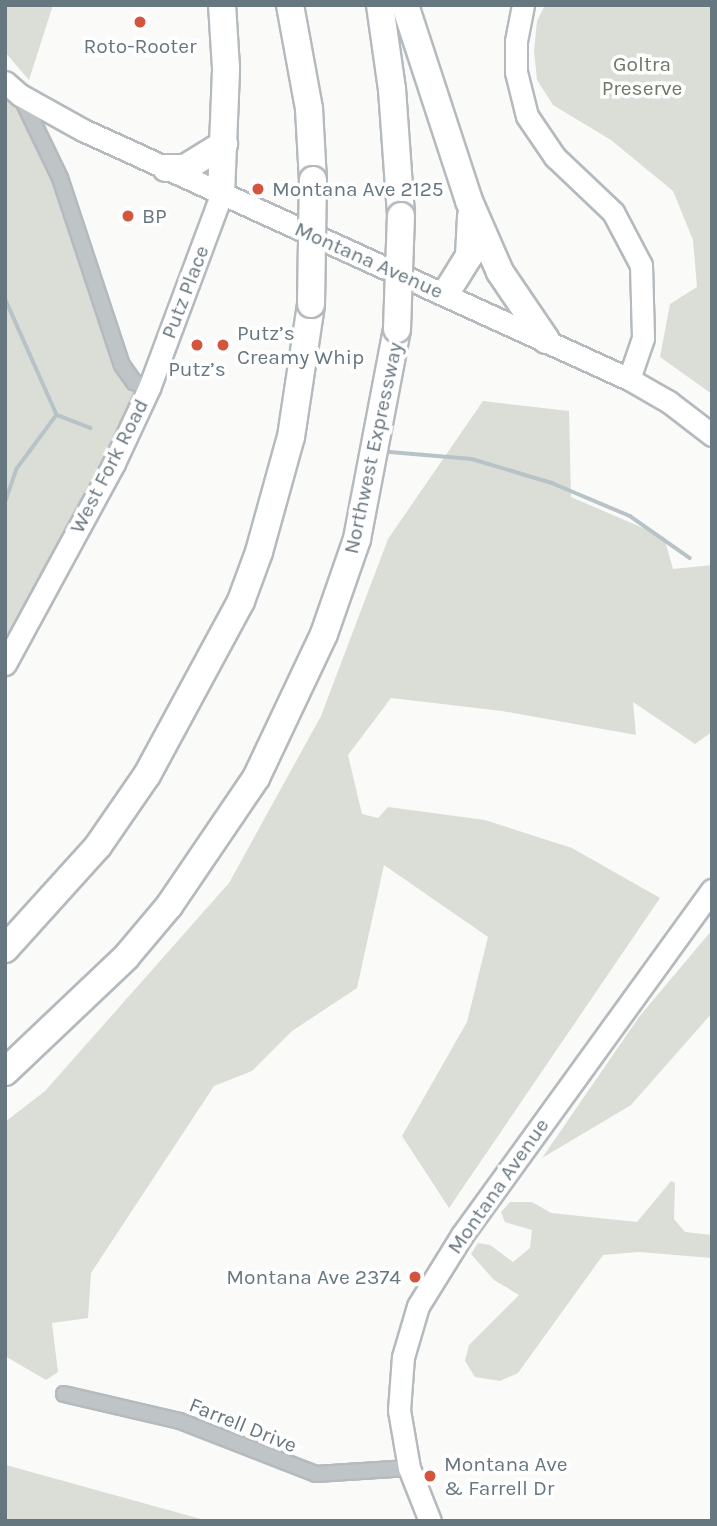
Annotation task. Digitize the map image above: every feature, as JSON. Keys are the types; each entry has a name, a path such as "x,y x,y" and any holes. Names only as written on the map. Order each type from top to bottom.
{"highway":[{"path":"221,195 224,144 222,5"},
{"path":"5,949 86,861 147,775 241,600 259,552 291,438 311,304 313,180 309,109 289,5"},
{"name":"Northwest Expressway","path":"5,1072 134,947 169,906 256,778 324,635 357,539 397,329 401,216 392,89 380,5"},
{"path":"405,5 469,201 500,272 546,340"},
{"path":"166,168 185,168 224,144"},
{"path":"446,293 469,256 469,201"}],"street":[{"path":"523,5 516,41 516,72 527,116 555,156 613,212 641,265 643,338 629,379"},
{"name":"Montana Avenue","path":"13,88 221,195 446,293 629,379 669,402 712,435"},
{"name":"West Fork Road","path":"5,664 114,463 149,388 134,382 122,365 60,178 13,88"},
{"name":"Putz Place","path":"149,388 221,195"},
{"name":"Montana Avenue","path":"430,1521 409,1468 401,1433 400,1380 418,1306 462,1235 712,890"},
{"name":"Farrell Drive","path":"64,1394 180,1421 316,1474 409,1468"}],"green space":[{"path":"5,5 53,5 29,80 5,52"},
{"name":"Goltra Preserve","path":"545,5 712,5 712,394 660,357 670,304 697,287 693,240 673,191 611,140 553,105 537,80 534,51 537,21"},
{"path":"5,82 34,117 122,365 149,388 5,664"},
{"path":"483,401 569,411 571,497 664,537 673,569 712,565 712,732 695,744 633,702 636,735 502,711 391,698 348,755 362,814 378,818 388,807 485,820 572,848 660,898 449,1208 402,1136 467,1022 488,937 384,865 357,988 292,1031 252,1071 214,1086 91,1273 88,1318 52,1323 58,1372 46,1380 5,1356 5,1122 45,1091 229,883 321,716 388,539"},
{"path":"712,930 712,1013 631,1105 542,1158 639,1017"},
{"path":"671,1181 675,1183 674,1219 685,1232 712,1235 712,1258 639,1252 603,1255 518,1373 500,1381 475,1377 465,1361 469,1345 519,1295 494,1280 471,1254 478,1243 490,1245 513,1262 530,1248 532,1230 505,1222 501,1212 510,1202 532,1202 551,1213 637,1222"},
{"path":"6,1465 208,1521 5,1521"}],"waterway":[{"path":"5,298 57,415 17,469 5,504"},
{"path":"57,415 91,428"},
{"path":"390,452 472,459 552,483 630,516 690,558"}],"place":[{"name":"Roto-Rooter","path":"140,22"},
{"name":"Montana Ave 2125","path":"258,189"},
{"name":"BP","path":"128,216"},
{"name":"Putz’s","path":"197,345"},
{"name":"Putz’s Creamy Whip","path":"223,345"},
{"name":"Montana Ave 2374","path":"415,1277"},
{"name":"Montana Ave & Farrell Dr","path":"430,1476"}]}
